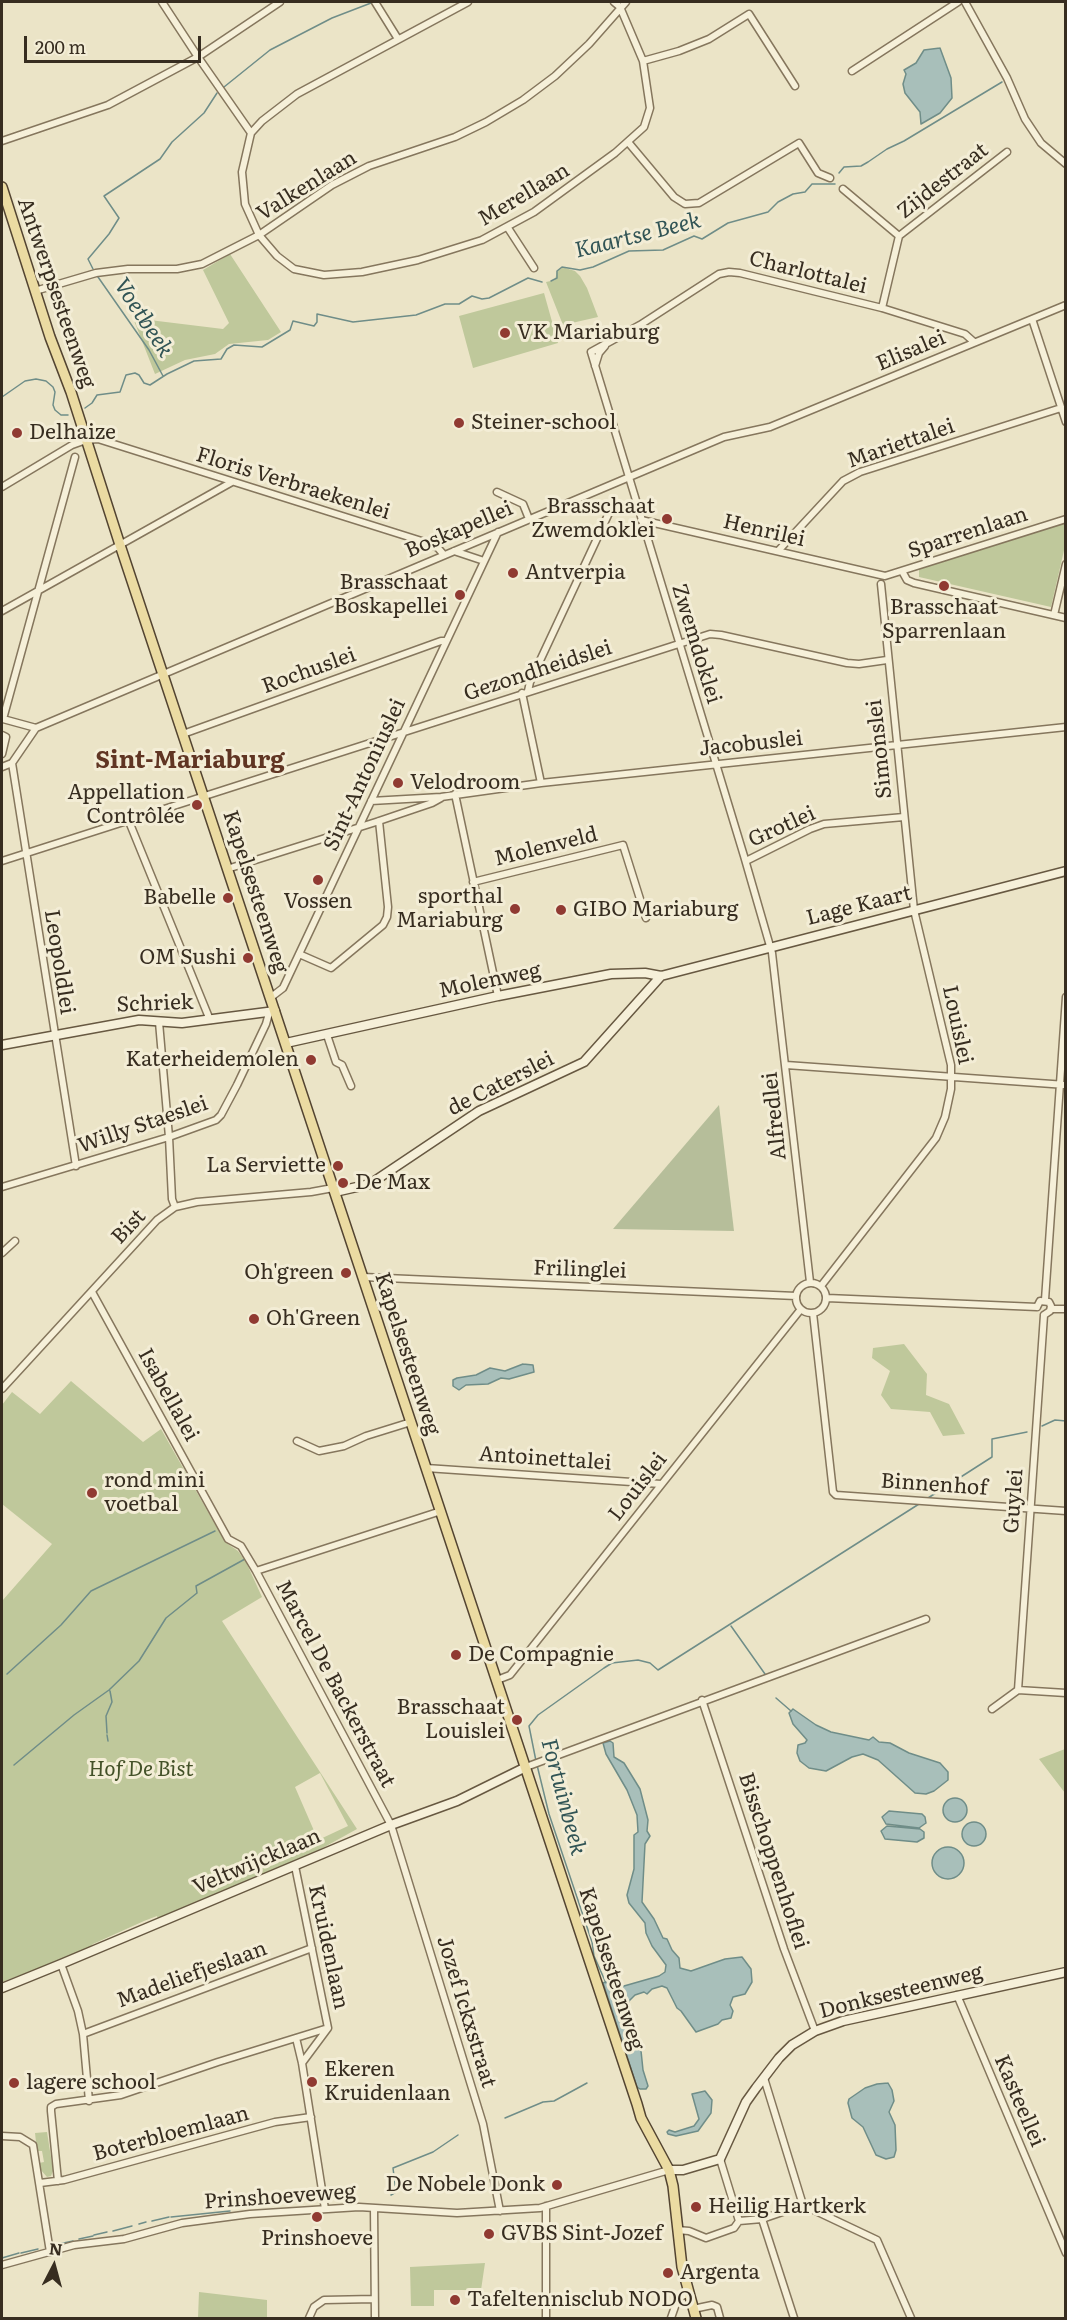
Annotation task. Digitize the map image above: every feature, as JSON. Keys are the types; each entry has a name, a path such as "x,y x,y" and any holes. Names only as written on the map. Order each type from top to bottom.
{"main road":[{"name":"Antwerpsesteenweg","path":"2,187 35,291 77,410"},
{"name":"Kapelsesteenweg","path":"77,410 270,998 272,1012 286,1043 639,2111 669,2170 673,2186 677,2230 694,2314"}],"street":[{"path":"162,2 251,134 262,121 297,94 468,2"},
{"path":"2,141 108,105 198,57 278,2"},
{"path":"375,2 398,39"},
{"path":"614,2 620,7"},
{"name":"Valkenlaan","path":"35,291 96,273 128,269 177,269 201,264 259,235 332,185 369,166 455,137 523,100 555,76 581,52 626,2"},
{"path":"852,71 958,2"},
{"path":"965,2 1008,79 1025,119 1041,143 1065,164"},
{"name":"Merellaan","path":"251,134 242,172 245,204 259,235 277,256 294,268 324,275 362,272 418,260 482,240 508,228 581,180 644,127 650,108 643,61 620,7"},
{"path":"643,61 679,51 709,39 749,14 795,86"},
{"path":"628,142 674,197 685,204 699,203 799,142 818,173 830,178"},
{"name":"Zijdestraat","path":"899,236 1007,152"},
{"path":"843,189 899,236 882,308"},
{"path":"508,228 534,268"},
{"name":"Charlottalei","path":"595,366 596,351 719,274 729,272 882,308 965,334 974,342"},
{"name":"Elisalei","path":"770,428 1065,305"},
{"path":"1032,319 1065,422"},
{"name":"Zwemdoklei","path":"595,366 770,946"},
{"name":"Mariettalei","path":"778,551 843,481 1061,408"},
{"name":"Boskapellei","path":"36,728 724,437 770,428"},
{"name":"Floris Verbraekenlei","path":"86,440 98,439 428,543 438,548 444,555"},
{"path":"2,487 72,445 86,440"},
{"path":"2,767 12,763 36,728 2,719 75,457"},
{"path":"2,611 232,482"},
{"path":"497,492 523,504 529,519"},
{"path":"541,783 525,692 609,513"},
{"name":"Sparrenlaan","path":"880,575 885,576 903,571 1065,519"},
{"name":"Henrilei","path":"641,520 880,575"},
{"name":"Sint-Antoniuslei","path":"270,998 283,988 498,531"},
{"path":"453,551 484,561"},
{"path":"1054,615 1065,564"},
{"path":"903,571 907,580 914,583 1065,618"},
{"name":"Simonslei","path":"881,584 914,910"},
{"name":"Gezondheidslei","path":"2,861 710,634 721,634 846,663 859,664 887,660"},
{"name":"Rochuslei","path":"183,734 446,641"},
{"name":"Jacobuslei","path":"371,801 441,797 541,783 1065,727"},
{"path":"2,735 6,737 2,754"},
{"name":"Leopoldlei","path":"12,763 76,1166"},
{"path":"455,794 498,996"},
{"name":"Jacobuslei","path":"227,869 379,821 432,803 441,797"},
{"name":"Grotlei","path":"746,861 824,824 904,817"},
{"path":"128,819 210,1020"},
{"path":"299,954 331,968 383,925 388,907 379,821"},
{"name":"Molenveld","path":"473,882 623,845 646,918"},
{"name":"Lage Kaart","path":"661,976 1065,871"},
{"name":"Louislei","path":"821,1286 936,1138 948,1108 952,1077 951,1065 914,910"},
{"name":"Alfredlei","path":"770,946 786,1065 810,1282"},
{"name":"Molenweg","path":"286,1043 498,996 611,974 645,973 661,976"},
{"name":"de Caterslei","path":"334,1190 370,1184 479,1111 584,1062 661,976"},
{"path":"1045,1300 1062,1085 1065,997"},
{"name":"Schriek","path":"2,1045 139,1020 182,1023 272,1012"},
{"name":"Willy Staeslei","path":"2,1187 169,1137 216,1120 221,1115 272,1012"},
{"path":"159,1022 172,1198 175,1207"},
{"path":"327,1035 336,1062 342,1065 351,1086"},
{"path":"786,1065 1062,1085"},
{"name":"Bist","path":"2,1389 157,1220 175,1207 196,1202 334,1190"},
{"path":"2,1253 15,1241"},
{"name":"Frilinglei","path":"363,1277 796,1296"},
{"path":"810,1282 821,1286 827,1298 823,1308 813,1313 801,1309 796,1296 800,1287 810,1282"},
{"name":"Isabellalei","path":"92,1292 228,1539 241,1546 256,1571"},
{"path":"827,1298 1037,1307"},
{"path":"1045,1300 1040,1301 1037,1307 1038,1312 1044,1315 1051,1309 1065,1309"},
{"path":"1045,1300 1050,1304 1051,1309"},
{"name":"Louislei","path":"497,1680 510,1675 801,1309"},
{"name":"Binnenhof","path":"813,1313 833,1492 836,1495 1065,1510"},
{"name":"Guylei","path":"1018,1690 1044,1315"},
{"path":"297,1441 319,1451 344,1446 366,1436 411,1422"},
{"name":"Antoinettalei","path":"426,1468 661,1484"},
{"name":"Marcel De Backerstraat","path":"391,1825 256,1571 441,1511"},
{"path":"526,1767 926,1619"},
{"path":"992,1708 1018,1690 1065,1693"},
{"name":"Bisschoppenhoflei","path":"702,1700 784,1949 815,2031"},
{"name":"Veltwijcklaan","path":"2,1988 391,1825 457,1801 526,1767"},
{"name":"Jozef Ickxstraat","path":"391,1825 483,2124 500,2211"},
{"name":"Kruidenlaan","path":"295,1866 328,2028 302,2063"},
{"name":"Madeliefjeslaan","path":"83,2034 312,1948"},
{"path":"61,1965 78,2011 83,2034 88,2101"},
{"name":"Donksesteenweg","path":"720,2159 746,2103 764,2078 792,2045 815,2031 843,2021 1065,1972"},
{"name":"Kasteellei","path":"957,1995 1065,2253"},
{"path":"58,2181 51,2111 51,2107 56,2104 121,2095 328,2028"},
{"path":"296,2038 325,2209"},
{"path":"764,2078 803,2205"},
{"name":"Boterbloemlaan","path":"40,2183 58,2181 275,2122 311,2117"},
{"path":"2,2136 20,2137 33,2145 49,2249"},
{"path":"669,2170 683,2170 720,2159 739,2221 734,2229 706,2238 689,2231 677,2230"},
{"name":"Prinshoeveweg","path":"2,2265 49,2249 124,2239 192,2221 325,2209 374,2208 456,2213 546,2206 669,2170"},
{"path":"739,2221 762,2219 803,2205 877,2240 911,2319"},
{"path":"546,2206 546,2319"},
{"path":"374,2208 375,2319"},
{"path":"762,2219 794,2319"},
{"path":"671,2319 678,2298 689,2293"},
{"path":"309,2319 314,2307 324,2300 374,2299"},
{"name":"Kapelsesteenweg","path":"694,2314 712,2305 717,2307 720,2319"}],"green space":[{"path":"230,254 281,332 268,340 229,344 215,354 185,360 155,374 133,318 223,329 229,323 203,270"},
{"path":"562,267 575,271 580,276 598,317 563,325 546,282 555,280 557,271"},
{"path":"544,293 558,343 473,368 459,316"},
{"path":"1065,522 1065,546 1051,607 919,577 919,569"},
{"path":"719,1105 734,1231 613,1229"},
{"path":"904,1344 927,1374 926,1395 949,1404 965,1434 943,1436 930,1412 891,1409 881,1395 890,1371 872,1358 873,1348"},
{"name":"Hof De Bist","path":"71,1381 143,1442 161,1429 225,1542 238,1551 246,1562 262,1597 222,1621 357,1829 319,1850 158,1919 157,1916 144,1921 93,1944 88,1950 2,1982 2,1601 52,1544 2,1504 2,1405 12,1392 40,1414","holes":["320,1773 348,1826 316,1841 315,1833 295,1787"]},
{"path":"1065,1749 1065,1793 1039,1759"},
{"path":"47,2132 52,2164 55,2166 51,2176 47,2177 40,2169 39,2163 44,2162 42,2151 37,2151 35,2133"},
{"path":"485,2263 481,2290 434,2290 434,2306 411,2306 410,2267"},
{"path":"199,2292 267,2300 267,2318 198,2318"}],"water":[{"path":"940,48 951,78 952,98 940,113 921,124 920,112 905,93 903,84 906,74 904,70 916,63 924,50"},
{"path":"523,1364 533,1365 534,1372 509,1379 501,1378 488,1384 466,1385 459,1390 453,1386 453,1380 457,1378 476,1375 490,1368 505,1371"},
{"path":"793,1709 831,1732 869,1740 873,1737 879,1742 890,1743 909,1753 940,1763 948,1772 948,1780 934,1791 926,1794 915,1793 878,1760 863,1754 852,1757 826,1771 809,1768 800,1761 797,1753 798,1745 807,1740 793,1724 789,1713"},
{"path":"610,1741 613,1743 614,1757 624,1763 640,1789 648,1820 647,1831 650,1836 645,1844 642,1902 663,1938 667,1939 679,1958 680,1968 691,1971 725,1959 742,1957 751,1969 752,1982 745,1994 733,1997 730,2005 733,2011 731,2018 696,2032 677,2008 667,1988 662,1986 652,1989 647,1994 644,1992 635,1995 629,2001 628,2019 636,2032 636,2038 640,2041 643,2070 648,2086 646,2089 637,2087 603,1983 608,1981 612,1986 624,1986 659,1976 665,1972 666,1965 652,1946 646,1933 645,1923 629,1903 627,1895 634,1869 634,1835 638,1832 637,1815 627,1790 606,1754 603,1743"},
{"path":"955,1798 964,1801 967,1810 964,1819 955,1822 946,1819 943,1810 946,1801"},
{"path":"889,1811 922,1814 926,1823 919,1828 886,1824 882,1817"},
{"path":"974,1822 979,1823 985,1829 985,1839 979,1845 974,1846 969,1845 963,1839 962,1834 963,1829 969,1823"},
{"path":"887,1826 920,1829 924,1832 924,1838 917,1842 885,1839 881,1831"},
{"path":"948,1847 959,1852 964,1863 959,1874 948,1879 937,1874 932,1863 937,1852"},
{"path":"888,2083 894,2101 889,2112 895,2125 896,2150 894,2157 886,2159 876,2155 863,2127 852,2118 848,2103 849,2099 865,2088"},
{"path":"705,2091 712,2100 711,2113 698,2131 676,2136 668,2134 669,2130 675,2132 694,2126 699,2119 692,2094"}],"waterway":[{"name":"Voetbeek","path":"224,87 270,50 332,18 371,3"},
{"name":"Kaartse Beek","path":"839,173 844,167 861,166 1002,82"},
{"name":"Voetbeek","path":"93,269 88,259 119,218 104,196 160,159 172,142 204,113 217,93"},
{"name":"Kaartse Beek","path":"551,281 557,278 557,271 562,267 580,270 593,267 629,251 663,250 694,236 702,239 728,223 768,212 778,202 793,194 805,192 812,184 835,184"},
{"name":"Voetbeek","path":"98,277 149,350 163,376"},
{"name":"Kaartse Beek","path":"85,408 97,395 120,392 126,375 135,373 144,383 150,385 194,361 221,359 227,349 234,345 262,347 290,330 293,321 314,326 317,322 317,314 353,322 416,315 445,304 459,304 472,296 482,299 489,298 528,278 542,282"},
{"name":"Kaartse Beek","path":"2,397 25,381 36,379 46,381 55,392 53,405 55,410 61,415 68,415"},
{"path":"1042,1426 1055,1420 1066,1421"},
{"path":"928,1498 992,1457 992,1439 1027,1432"},
{"name":"Fortuinbeek","path":"536,1761 529,1726 538,1715 604,1668 612,1663 638,1660 650,1663 658,1670 919,1504"},
{"path":"7,1674 61,1625 91,1591 215,1531"},
{"path":"14,1765 74,1715 109,1690 139,1661 166,1618 197,1593 196,1586 245,1559"},
{"path":"731,1626 765,1674"},
{"path":"107,1733 106,1716 112,1702 110,1691"},
{"path":"776,1698 791,1711"},
{"path":"107,1735 108,1741"},
{"name":"Fortuinbeek","path":"537,1765 549,1814 592,1942 594,1956 606,1983"},
{"name":"Fortuinbeek","path":"505,2118 543,2102 554,2101 587,2083"},
{"name":"Fortuinbeek","path":"391,2195 396,2192 393,2168 433,2152 458,2135"},
{"name":"Fortuinbeek","path":"171,2217 230,2211"},
{"name":"Fortuinbeek","path":"152,2221 169,2217"},
{"name":"Fortuinbeek","path":"139,2224 146,2222"},
{"name":"Fortuinbeek","path":"113,2231 132,2226"},
{"name":"Fortuinbeek","path":"94,2235 107,2232"},
{"name":"Fortuinbeek","path":"79,2239 93,2236"},
{"name":"Fortuinbeek","path":"59,2244 73,2241"},
{"name":"Fortuinbeek","path":"21,2253 38,2249"},
{"name":"Fortuinbeek","path":"2,2258 19,2253"}],"place":[{"name":"VK Mariaburg","path":"505,333"},
{"name":"Steiner-school","path":"459,423"},
{"name":"Delhaize","path":"17,433"},
{"name":"Brasschaat Zwemdoklei","path":"667,519"},
{"name":"Antverpia","path":"513,573"},
{"name":"Brasschaat Sparrenlaan","path":"944,586"},
{"name":"Brasschaat Boskapellei","path":"460,595"},
{"name":"Velodroom","path":"398,783"},
{"name":"Appellation Contrôlée","path":"197,805"},
{"name":"Vossen","path":"318,880"},
{"name":"Babelle","path":"228,898"},
{"name":"sporthal Mariaburg","path":"515,909"},
{"name":"GIBO Mariaburg","path":"561,910"},
{"name":"OM Sushi","path":"248,958"},
{"name":"Katerheidemolen","path":"311,1060"},
{"name":"La Serviette","path":"338,1166"},
{"name":"De Max","path":"343,1183"},
{"name":"Oh'green","path":"346,1273"},
{"name":"Oh'Green","path":"254,1319"},
{"name":"rond mini voetbal","path":"92,1493"},
{"name":"De Compagnie","path":"456,1655"},
{"name":"Brasschaat Louislei","path":"517,1720"},
{"name":"Ekeren Kruidenlaan","path":"312,2082"},
{"name":"lagere school","path":"14,2083"},
{"name":"De Nobele Donk","path":"557,2185"},
{"name":"Heilig Hartkerk","path":"696,2207"},
{"name":"Prinshoeve","path":"317,2217"},
{"name":"GVBS Sint-Jozef","path":"489,2234"},
{"name":"Argenta","path":"668,2273"},
{"name":"Tafeltennisclub NODO","path":"455,2300"}],"district":[{"name":"Sint-Mariaburg","path":"190,761"}]}
